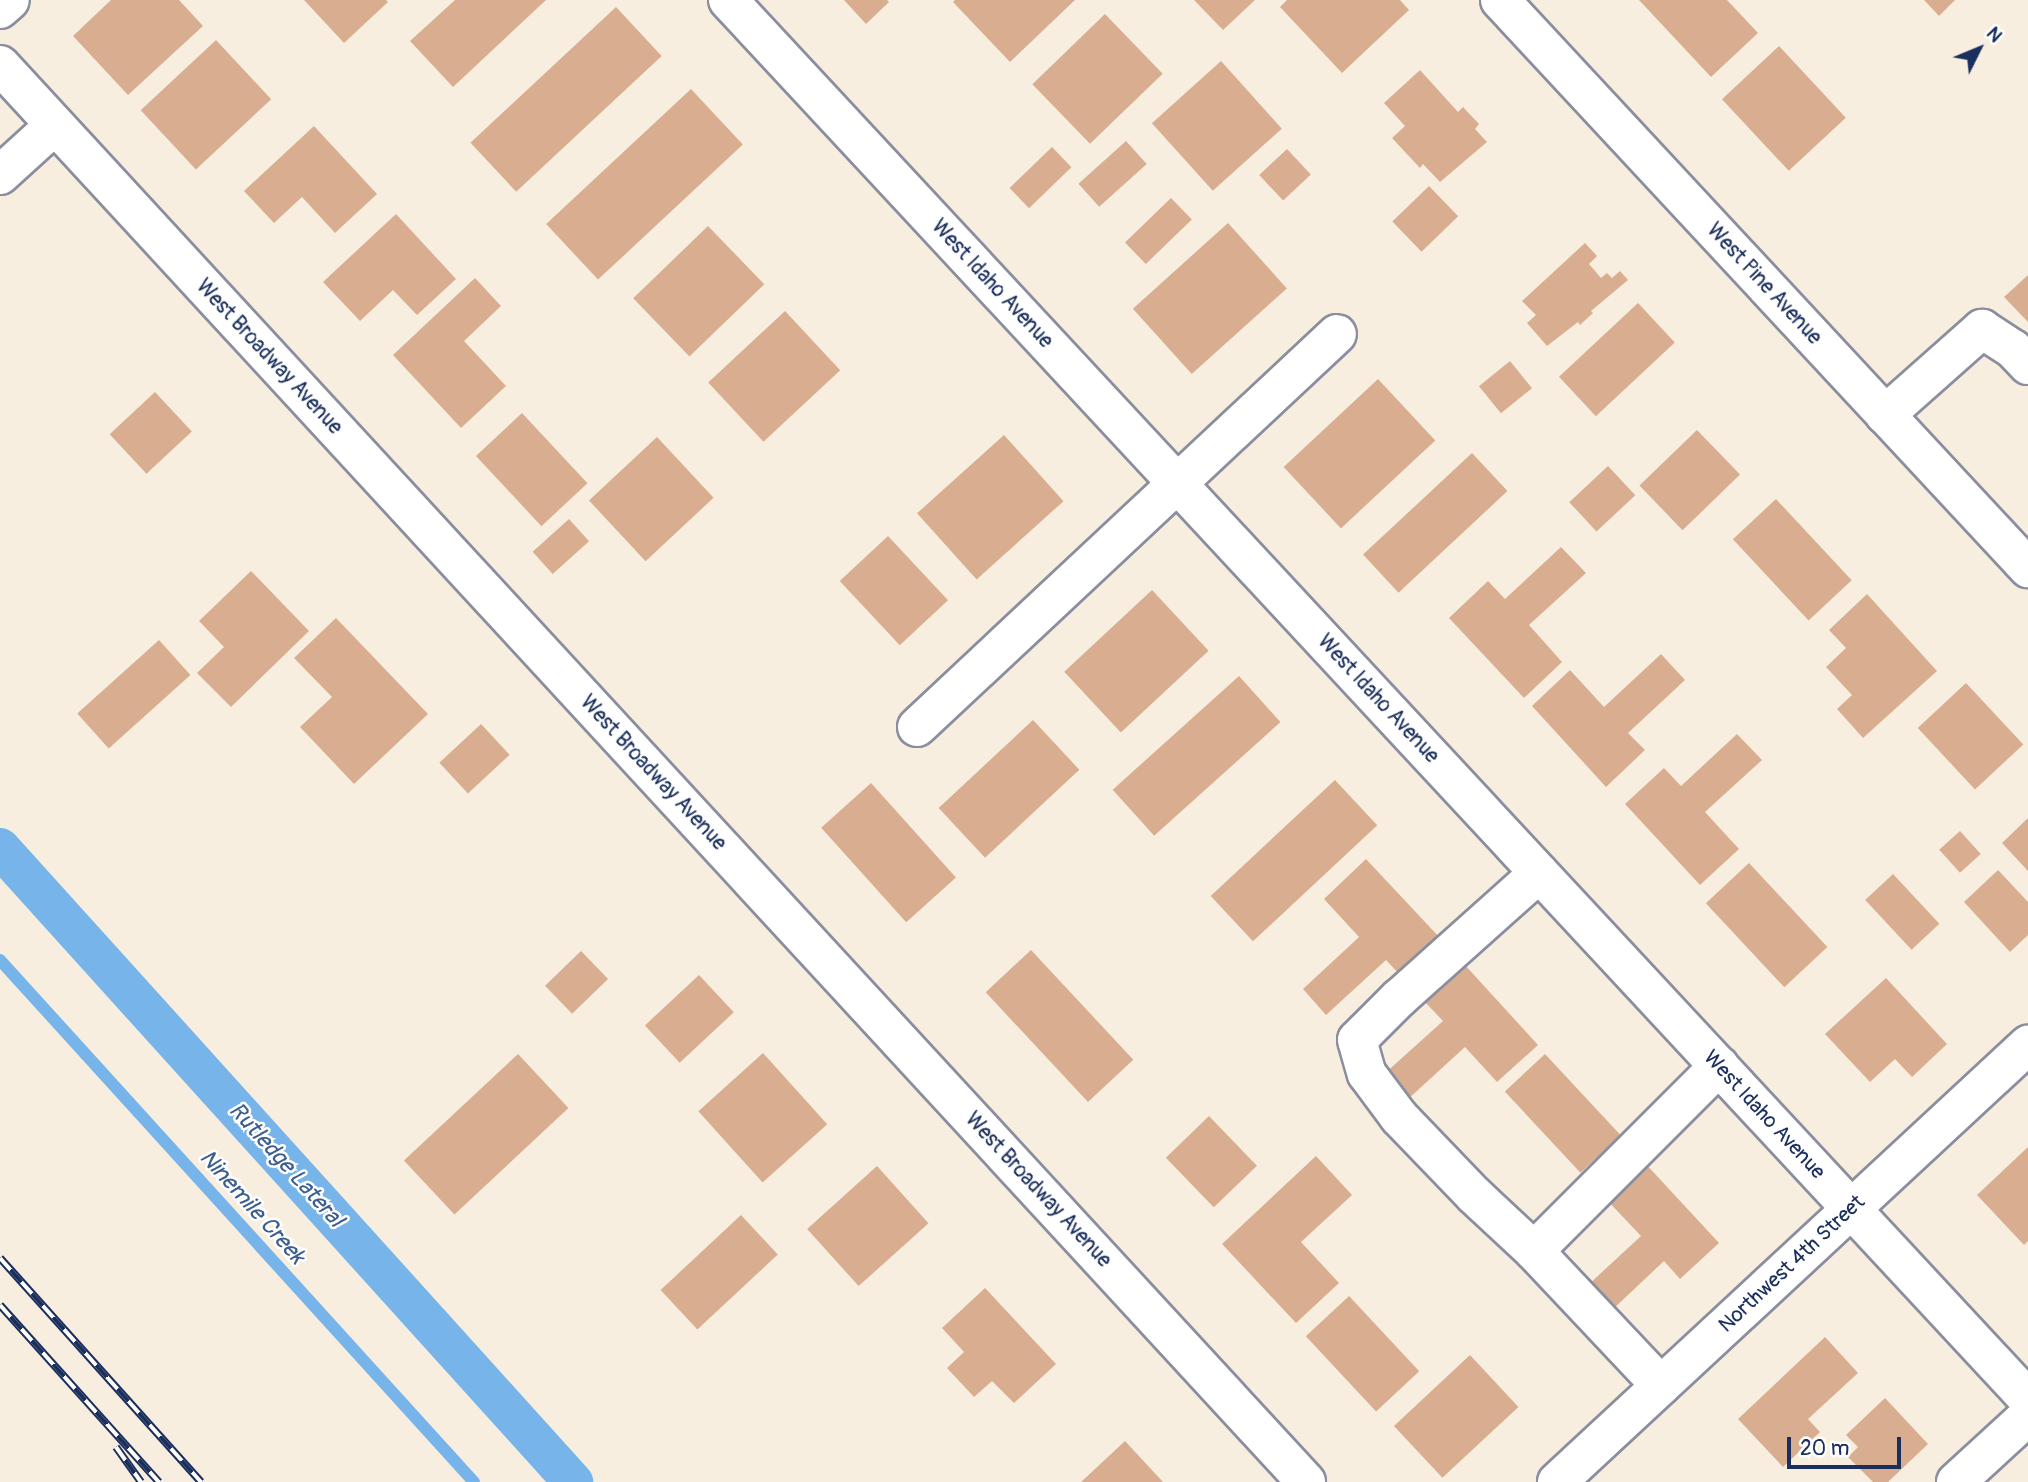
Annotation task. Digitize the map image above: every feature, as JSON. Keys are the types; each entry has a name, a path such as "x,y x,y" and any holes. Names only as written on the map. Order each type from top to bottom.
{"street":[{"path":"0,9 10,0"},
{"name":"West Idaho Avenue","path":"728,0 2028,1399"},
{"name":"West Pine Avenue","path":"1500,0 2028,568"},
{"name":"West Broadway Avenue","path":"0,65 1306,1482"},
{"path":"0,175 55,125"},
{"path":"1885,415 1982,329 2013,349 2028,365"},
{"path":"917,727 1175,482 1337,334"},
{"path":"1539,873 1408,989 1357,1040 1367,1074 1399,1117 1534,1251 1661,1386"},
{"name":"Northwest 4th Street","path":"1557,1482 2028,1045"},
{"path":"1534,1251 1719,1066"},
{"path":"1956,1482 2028,1416"}],"building":[{"path":"111,0 179,0 203,26 128,95 73,36"},
{"path":"304,0 386,0 388,2 344,43"},
{"path":"455,0 546,0 453,87 410,41"},
{"path":"844,0 887,0 889,2 866,24"},
{"path":"1075,0 1010,62 953,2"},
{"path":"1194,0 1255,0 1223,30"},
{"path":"1287,0 1400,0 1409,10 1342,73 1280,7"},
{"path":"1639,0 1727,0 1758,33 1711,77"},
{"path":"1924,0 1955,0 1939,16"},
{"path":"616,7 662,56 516,192 470,143"},
{"path":"1105,14 1163,74 1090,144 1032,84"},
{"path":"216,40 271,99 196,169 141,110"},
{"path":"1779,46 1846,118 1789,171 1722,99"},
{"path":"1221,61 1282,129 1213,191 1152,123"},
{"path":"1420,70 1458,112 1463,107 1479,124 1475,129 1487,142 1440,182 1423,164 1420,168 1392,138 1405,126 1384,103"},
{"path":"691,89 743,145 598,280 546,224"},
{"path":"314,126 377,194 335,233 302,197 274,223 244,191"},
{"path":"1126,141 1147,164 1099,207 1078,184"},
{"path":"1052,147 1071,167 1029,208 1010,188"},
{"path":"1287,149 1311,175 1283,201 1259,175"},
{"path":"1429,186 1458,216 1421,252 1392,221"},
{"path":"1171,198 1192,220 1146,264 1125,242"},
{"path":"396,214 456,279 417,315 393,290 360,321 323,282"},
{"path":"1228,223 1287,288 1192,374 1133,309"},
{"path":"708,226 764,284 689,357 633,298"},
{"path":"1585,243 1597,256 1589,264 1601,278 1607,273 1612,278 1620,271 1628,280 1591,311 1593,313 1580,325 1578,322 1547,346 1527,323 1536,315 1522,301"},
{"path":"2028,275 2028,322 2004,297"},
{"path":"475,278 501,306 464,341 506,386 461,428 393,355"},
{"path":"1638,303 1675,342 1596,416 1559,377"},
{"path":"785,311 840,370 763,442 708,383"},
{"path":"1510,361 1532,388 1501,413 1479,386"},
{"path":"1378,379 1435,440 1341,528 1284,467"},
{"path":"155,392 192,431 146,474 110,434"},
{"path":"522,413 587,483 541,526 476,456"},
{"path":"1697,430 1740,475 1683,530 1639,486"},
{"path":"1004,435 1064,501 977,579 917,513"},
{"path":"657,437 714,498 646,561 589,500"},
{"path":"1472,453 1507,491 1398,593 1363,555"},
{"path":"1608,466 1635,495 1597,531 1569,502"},
{"path":"1776,499 1852,580 1809,620 1733,539"},
{"path":"569,519 589,541 553,574 533,552"},
{"path":"888,536 948,600 900,645 840,581"},
{"path":"1561,547 1586,573 1529,625 1562,662 1524,698 1449,618 1488,581 1505,599"},
{"path":"251,571 309,631 231,707 197,673 224,647 199,621"},
{"path":"1152,590 1209,651 1121,733 1064,672"},
{"path":"1867,594 1937,671 1863,738 1837,709 1852,695 1826,667 1846,648 1829,630"},
{"path":"336,618 428,714 354,784 300,727 332,697 294,658"},
{"path":"159,640 190,675 109,749 77,714"},
{"path":"1661,654 1685,680 1628,733 1645,750 1606,787 1532,706 1570,670 1604,707"},
{"path":"1239,676 1280,722 1154,836 1113,790"},
{"path":"1966,683 2023,744 1975,789 1918,728"},
{"path":"1033,720 1079,770 985,858 939,808"},
{"path":"481,724 510,755 468,794 439,763"},
{"path":"1737,734 1762,760 1705,812 1739,849 1700,885 1625,804 1664,768 1681,786"},
{"path":"1335,780 1377,825 1253,941 1211,896"},
{"path":"871,783 956,877 906,922 821,828"},
{"path":"2028,818 2028,871 2002,843"},
{"path":"1960,831 1981,854 1960,873 1939,850"},
{"path":"1366,859 1441,939 1401,976 1386,960 1326,1015 1303,989 1359,937 1324,899"},
{"path":"1749,863 1827,947 1784,987 1706,903"},
{"path":"1998,870 2028,902 2028,935 2010,952 1964,902"},
{"path":"1893,874 1939,924 1912,950 1865,900"},
{"path":"1031,950 1133,1060 1088,1102 986,992"},
{"path":"581,951 608,979 572,1014 545,986"},
{"path":"1464,964 1538,1045 1497,1082 1465,1047 1407,1100 1383,1075 1443,1021 1424,1001"},
{"path":"699,975 734,1012 680,1063 645,1025"},
{"path":"1886,978 1947,1044 1912,1077 1895,1059 1870,1082 1825,1034"},
{"path":"763,1053 827,1124 763,1183 698,1111"},
{"path":"518,1054 568,1108 454,1215 404,1160"},
{"path":"1545,1054 1621,1135 1580,1173 1505,1092"},
{"path":"1209,1116 1257,1166 1214,1207 1166,1158"},
{"path":"2028,1147 2028,1241 2024,1245 1977,1195"},
{"path":"1316,1156 1352,1195 1301,1242 1339,1283 1296,1323 1222,1244"},
{"path":"1644,1162 1719,1243 1680,1279 1664,1261 1611,1311 1587,1286 1641,1236 1605,1198"},
{"path":"877,1166 929,1223 859,1286 807,1229"},
{"path":"741,1215 778,1254 697,1330 661,1290"},
{"path":"985,1288 1056,1364 1014,1403 992,1381 974,1397 947,1368 964,1352 942,1328"},
{"path":"1349,1296 1419,1371 1376,1412 1306,1336"},
{"path":"1825,1337 1858,1373 1808,1419 1820,1432 1783,1467 1738,1419"},
{"path":"1470,1355 1518,1407 1442,1478 1394,1426"},
{"path":"1885,1398 1928,1444 1888,1482 1873,1482 1848,1457 1858,1447 1846,1435"},
{"path":"1125,1441 1163,1482 1081,1482"}],"waterway":[{"name":"Rutledge Lateral","path":"0,848 573,1482"},
{"name":"Ninemile Creek","path":"0,960 474,1482"}],"railway":[{"path":"0,1258 201,1482"},
{"path":"0,1305 159,1482"},
{"path":"116,1447 141,1482"}]}
